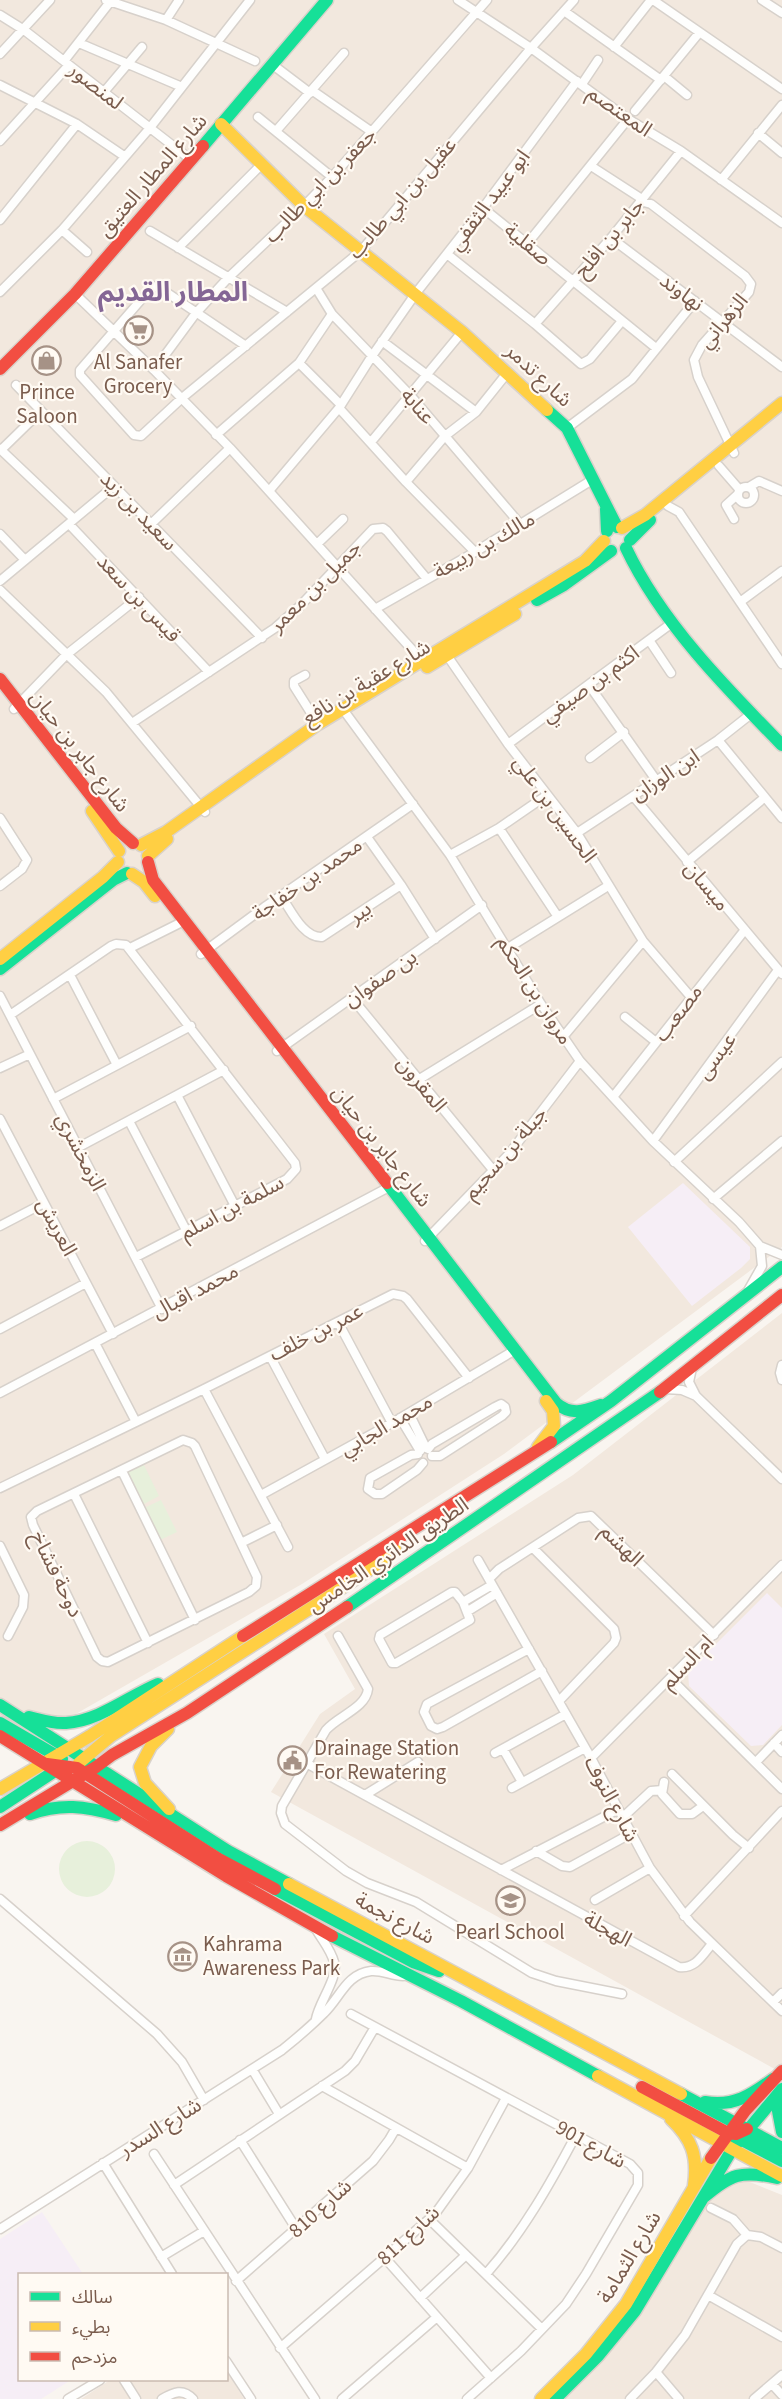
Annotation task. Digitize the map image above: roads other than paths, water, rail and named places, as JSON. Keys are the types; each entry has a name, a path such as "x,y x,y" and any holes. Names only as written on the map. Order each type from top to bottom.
{"main road":[{"name":"شارع المطار العتيق","path":"0,369 75,294 327,0"},
{"name":"شارع تدمر","path":"221,124 304,206 416,293 508,372 567,428 606,508 617,540 672,623 751,714 782,745"},
{"name":"شارع عقبة بن نافع","path":"617,540 640,528 718,466 782,403"},
{"name":"شارع عقبة بن نافع","path":"137,844 158,837 202,809 345,711 564,585 645,515 782,414"},
{"name":"شارع جابر بن حيان","path":"0,679 16,706 109,833 118,857"},
{"name":"شارع جابر بن حيان","path":"0,691 16,706 116,828 137,844"},
{"name":"شارع عقبة بن نافع","path":"148,859 162,842 202,809 318,724 345,711"},
{"path":"0,959 103,877 123,846 137,844 148,859 142,871 113,880 0,969"},
{"path":"118,857 130,874"},
{"name":"شارع جابر بن حيان","path":"148,859 153,880 204,952 560,1408 574,1413 611,1401"},
{"name":"شارع جابر بن حيان","path":"130,874 148,886 204,952"},
{"name":"شارع جابر بن حيان","path":"427,1240 553,1412 554,1426 531,1456"},
{"name":"الطريق الدائري الخامس","path":"0,1825 72,1781 70,1763 177,1678 531,1456 611,1401 782,1267"},
{"name":"الطريق الدائري الخامس","path":"96,1767 112,1755 187,1713 436,1547 662,1390 782,1295"},
{"path":"0,1807 373,1567 421,1525"},
{"path":"5,1708 49,1724 73,1724 94,1717 137,1692 177,1678"},
{"name":"شارع نجمة","path":"5,1708 70,1763 72,1781 314,1926 406,1976 461,2001 658,2107 734,2136 782,2148"},
{"path":"178,1820 145,1783 140,1767 142,1758 156,1739 187,1713"},
{"path":"0,1723 70,1763 219,1859 413,1962 478,1984"},
{"name":"شارع نجمة","path":"0,1736 43,1764 70,1763"},
{"path":"70,1763 96,1767"},
{"path":"0,1789 43,1764"},
{"name":"شارع نجمة","path":"96,1767 228,1851 692,2099 782,2178"},
{"path":"0,1825 48,1807 69,1805 82,1805 135,1820"},
{"path":"461,2001 515,2020 782,2162"},
{"path":"734,2136 777,2075"},
{"path":"692,2099 718,2106 735,2104 777,2075"},
{"path":"734,2136 782,2091"},
{"path":"782,2091 778,2111 782,2132"},
{"path":"658,2107 684,2132 694,2148 697,2162 694,2185"},
{"name":"شارع الثمامة","path":"541,2399 585,2355 626,2304 694,2185 734,2136"},
{"name":"شارع الثمامة","path":"555,2399 592,2362 635,2310 704,2197 734,2136"},
{"path":"704,2197 736,2173 749,2172 782,2178"}],"street":[{"path":"0,54 50,0"},
{"path":"165,20 179,0"},
{"path":"1,289 62,230 149,129 250,0"},
{"name":"المعتصم","path":"458,0 531,48 628,119 681,151 782,223"},
{"name":"جعفر بن ابي طالب","path":"154,370 196,313 228,278 332,177 487,0"},
{"name":"عقيل بن ابي طالب","path":"182,398 361,251 574,0"},
{"path":"614,47 652,0 782,89"},
{"path":"762,0 782,13"},
{"path":"0,141 67,63 108,1 165,20 255,61"},
{"path":"564,11 687,95"},
{"name":"لمنصور","path":"0,15 24,30 190,159"},
{"path":"635,111 699,33"},
{"path":"79,43 182,87"},
{"path":"104,92 141,47"},
{"path":"276,131 344,52"},
{"name":"ابو عبيد الثقفي","path":"416,293 598,60"},
{"path":"273,65 372,132"},
{"path":"0,85 77,124 124,156"},
{"path":"721,180 782,105"},
{"path":"258,117 332,177"},
{"path":"527,244 628,119"},
{"path":"0,220 77,124"},
{"path":"758,133 782,153"},
{"name":"جابر بن افلح","path":"535,324 611,238 681,151"},
{"path":"178,248 261,165"},
{"path":"591,166 641,200"},
{"name":"الزهراني","path":"641,200 651,204 749,279 751,284 749,292 697,352 695,368 733,450"},
{"name":"صقلية","path":"483,208 656,348"},
{"path":"62,230 87,252"},
{"path":"150,231 287,312"},
{"name":"نهاوند","path":"611,238 782,367"},
{"path":"447,254 579,362 585,364 621,321"},
{"path":"182,398 141,436 134,435 80,375 80,370 153,286 246,346"},
{"name":"عنابة","path":"316,288 332,314 411,396 521,525"},
{"path":"269,491 340,407 416,293"},
{"path":"75,294 230,448 425,663"},
{"path":"567,428 632,379 694,301"},
{"path":"216,435 299,363 332,314"},
{"path":"371,442 462,332"},
{"path":"382,341 476,412"},
{"path":"299,363 406,482 475,552"},
{"path":"406,482 445,436 476,412 508,372"},
{"name":"سعيد بن زيد","path":"16,385 262,638"},
{"name":"قيس بن سعد","path":"41,411 0,449 71,521 209,672"},
{"path":"151,524 230,448"},
{"path":"718,466 742,490"},
{"name":"مالك بن ربيعة","path":"375,609 521,525 592,480"},
{"path":"734,519 726,505 742,490 759,481 782,491"},
{"path":"0,581 114,486"},
{"path":"668,506 679,512 782,664"},
{"path":"317,544 343,519"},
{"name":"جميل بن معمر","path":"132,723 262,638 300,606 369,531 378,528 387,531 427,579"},
{"path":"0,534 25,560"},
{"path":"740,602 782,571"},
{"path":"0,590 106,692 202,809"},
{"path":"16,706 66,656 139,597"},
{"name":"اكثم بن صيفي","path":"508,744 672,623"},
{"path":"649,640 671,673"},
{"name":"الحسين بن علي","path":"444,652 508,744 577,833 643,941 690,996"},
{"name":"شارع عقبة بن نافع","path":"305,675 294,681 294,686 318,724"},
{"path":"590,685 656,780"},
{"name":"مروان بن الحكم","path":"345,711 450,855 540,1004 580,1061 652,1141 760,1245 782,1255"},
{"name":"ابن الوزان","path":"577,833 718,740 751,714"},
{"path":"590,758 624,732"},
{"path":"718,740 782,818"},
{"path":"450,855 499,828 548,795"},
{"name":"ميسان","path":"633,796 780,972"},
{"path":"687,862 764,798"},
{"name":"محمد بن خفاجة","path":"204,952 413,804"},
{"path":"0,818 27,860 22,869 0,886"},
{"path":"499,828 558,917"},
{"path":"367,837 435,939"},
{"name":"بير","path":"281,896 307,932 315,938 322,937 400,885"},
{"path":"508,948 608,886"},
{"name":"بن صفوان","path":"280,1050 482,905"},
{"path":"10,1015 116,944 130,948 178,924"},
{"name":"مصعب","path":"613,1097 690,996 744,931"},
{"path":"563,1037 643,941"},
{"name":"سلمة بن اسلم","path":"130,948 292,1157 296,1169 287,1179 136,1257"},
{"name":"عيسى","path":"652,1141 780,972"},
{"path":"70,975 117,1065"},
{"name":"الزمخشري","path":"0,996 162,1309"},
{"name":"المقرون","path":"352,998 494,1170"},
{"path":"418,1080 540,1004"},
{"path":"625,1017 656,1042"},
{"path":"53,1099 191,1026"},
{"path":"0,1068 30,1054"},
{"name":"جبلة بن سحيم","path":"427,1240 494,1170 580,1061"},
{"path":"674,1162 782,1062"},
{"path":"79,1147 224,1070"},
{"path":"177,1095 235,1206"},
{"name":"العريش","path":"0,1119 113,1334"},
{"path":"129,1121 187,1232"},
{"path":"713,1198 782,1141"},
{"name":"محمد اقبال","path":"0,1393 387,1189"},
{"path":"0,1226 44,1203"},
{"path":"742,1298 762,1266 760,1245"},
{"path":"0,1329 86,1283"},
{"name":"عمر بن خلف","path":"0,1488 393,1294 403,1296 469,1378"},
{"path":"338,1322 396,1421 425,1452"},
{"path":"95,1343 136,1422"},
{"name":"محمد الجابي","path":"261,1495 396,1421 510,1353"},
{"path":"270,1356 326,1460"},
{"path":"696,1363 690,1372 689,1382 696,1396 782,1479"},
{"path":"782,1365 780,1373 782,1380"},
{"path":"204,1389 288,1547"},
{"path":"662,1390 682,1390 696,1396"},
{"path":"425,1452 411,1455 370,1478 368,1488 375,1494 382,1494 417,1470 423,1463 419,1459 425,1452 432,1444 495,1407 501,1404 505,1407 506,1412 502,1416 440,1456 425,1452"},
{"path":"409,1413 425,1452"},
{"name":"دوحة فشاخ","path":"183,1440 192,1443 257,1576 256,1586 249,1593 108,1662 97,1657 32,1517 37,1511 122,1471 183,1440"},
{"path":"122,1471 195,1620"},
{"path":"74,1494 148,1643"},
{"name":"الهشم","path":"463,1602 491,1582 499,1569 578,1518 591,1516 714,1635"},
{"path":"241,1543 276,1525"},
{"path":"0,1546 24,1595 23,1607 8,1636"},
{"path":"533,1548 615,1629 616,1634 614,1643 559,1701"},
{"name":"شارع النوف","path":"478,1560 591,1758 650,1868 684,1916 711,1945 782,2011"},
{"name":"ام السلم","path":"591,1758 782,1564"},
{"path":"452,1592 455,1592 463,1602 470,1621 394,1664 379,1639 380,1635 452,1592"},
{"path":"468,1611 497,1593"},
{"path":"338,1636 368,1689 367,1695 361,1703 330,1725 306,1763 281,1810 283,1821 304,1840 346,1871 367,1883 416,1902 532,1973 556,1981 622,1994"},
{"path":"529,1649 427,1704 424,1712 431,1725 437,1729 443,1727 542,1671"},
{"path":"671,1679 782,1789"},
{"path":"522,1782 499,1751 566,1714"},
{"path":"756,1762 782,1735"},
{"path":"774,1743 782,1752"},
{"path":"512,1788 585,1748"},
{"path":"364,1795 418,1762"},
{"name":"الهجلة","path":"306,1763 679,1967 687,1968 694,1964 711,1945"},
{"path":"672,1774 749,1848"},
{"path":"622,1818 651,1791 663,1786 664,1797 684,1815 692,1814 703,1806"},
{"path":"501,1870 617,1810"},
{"path":"684,1916 782,1811"},
{"path":"536,1851 562,1866 570,1867 630,1833"},
{"path":"595,1900 650,1868"},
{"path":"0,1899 157,2034 182,2062 204,2100"},
{"name":"شارع السدر","path":"314,1926 328,1948 336,1972 318,2007 316,2019"},
{"name":"شارع السدر","path":"0,2229 204,2100 294,2040 324,2014 350,1979 360,1973 378,1971 391,1976 406,1976"},
{"path":"773,2002 782,1993"},
{"name":"شارع 901","path":"351,2014 630,2163 639,2179 638,2185 566,2304 542,2330 467,2399"},
{"path":"174,2185 351,2066 375,2027"},
{"path":"252,2069 279,2114"},
{"path":"322,2086 468,2168"},
{"name":"شارع 811","path":"280,2348 429,2219 468,2168 506,2098"},
{"name":"شارع 810","path":"236,2281 297,2230 373,2161 390,2140 396,2127"},
{"path":"486,2274 507,2250 528,2219 576,2135"},
{"path":"240,2140 297,2230"},
{"path":"154,2154 315,2399"},
{"path":"103,2163 171,2273"},
{"path":"711,2208 733,2219 747,2235 761,2237 782,2248"},
{"path":"429,2219 542,2330"},
{"path":"161,2257 204,2231"},
{"path":"630,2399 656,2372 685,2335 737,2244 747,2235"},
{"path":"420,2298 466,2255"},
{"path":"385,2258 491,2378"},
{"path":"708,2295 782,2337"},
{"path":"342,2399 437,2316"},
{"path":"228,2364 251,2399"},
{"path":"656,2372 679,2399"},
{"path":"754,2399 782,2375"},
{"path":"68,2399 97,2381"},
{"path":"125,2381 136,2399"},
{"path":"772,2384 782,2395"},
{"path":"162,2399 177,2392 188,2394 193,2399"}],"place":[{"name":"Al Sanafer Grocery","path":"138,331"},
{"name":"Prince Saloon","path":"47,361"},
{"name":"Drainage Station For Rewatering","path":"293,1760"},
{"name":"Pearl School","path":"510,1901"},
{"name":"Kahrama Awareness Park","path":"182,1956"}],"district":[{"name":"المطار القديم","path":"173,292"}]}
